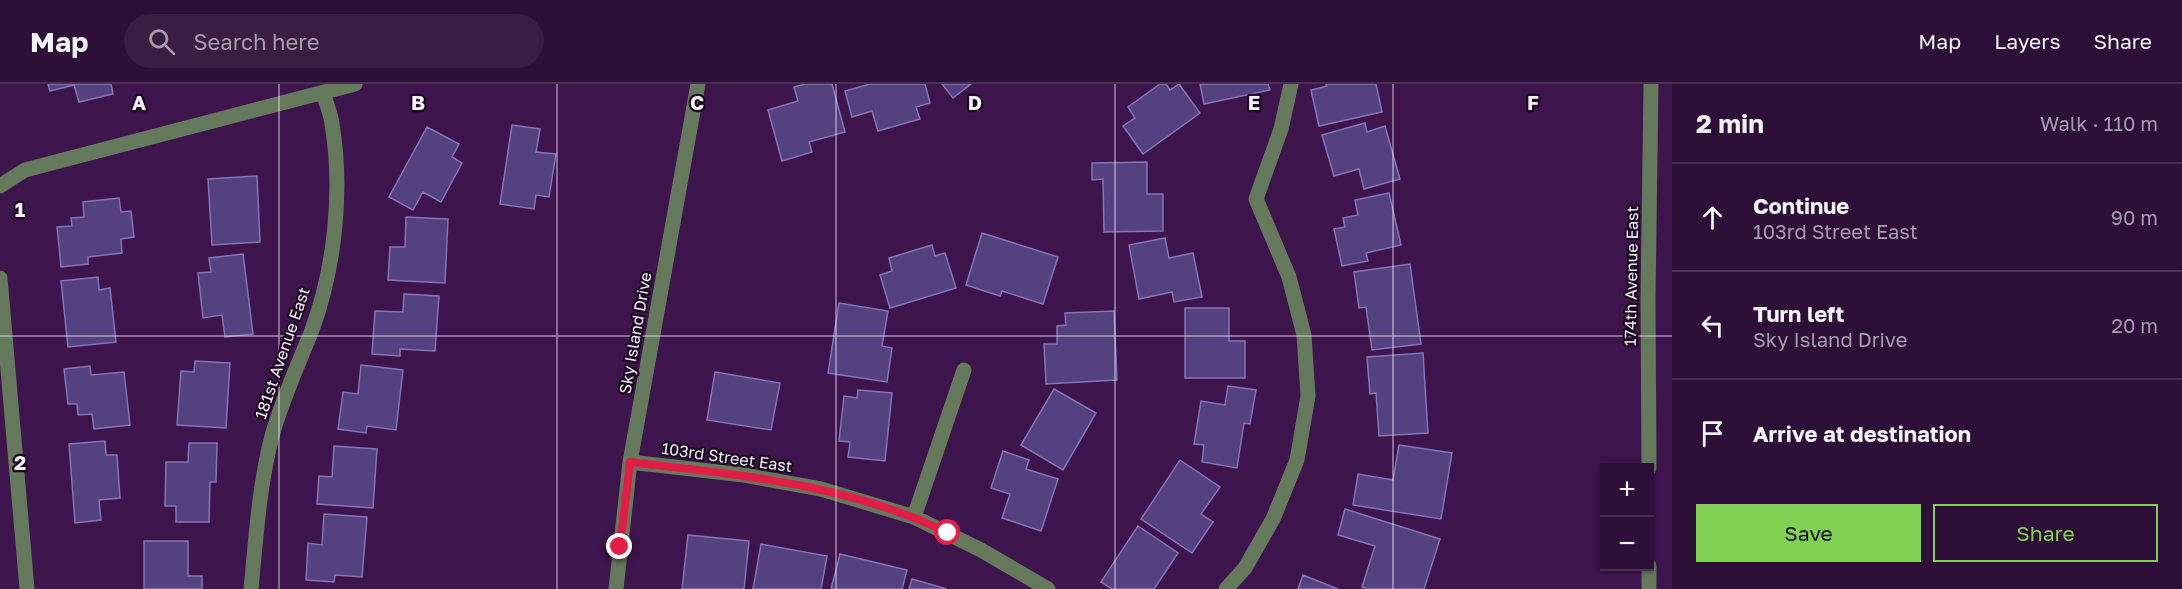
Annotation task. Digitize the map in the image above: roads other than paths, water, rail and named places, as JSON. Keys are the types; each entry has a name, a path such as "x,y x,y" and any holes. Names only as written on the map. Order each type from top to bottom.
{"street":[{"path":"0,186 25,170 355,84"},
{"name":"Sky Island Drive","path":"616,589 630,462 698,84"},
{"path":"1226,589 1245,568 1273,519 1297,460 1308,396 1304,334 1289,277 1256,199 1281,129 1291,84"},
{"name":"174th Avenue East","path":"1649,463 1648,299 1652,84"},
{"name":"181st Avenue East","path":"251,589 260,500 272,437 284,399 312,328 325,281 333,234 336,186 335,146 332,122 323,93"},
{"path":"0,278 27,589"},
{"path":"914,517 964,370"},
{"name":"103rd Street East","path":"630,462 744,475 821,489 914,517 981,550 1048,589"},
{"path":"1649,571 1649,589"}]}
